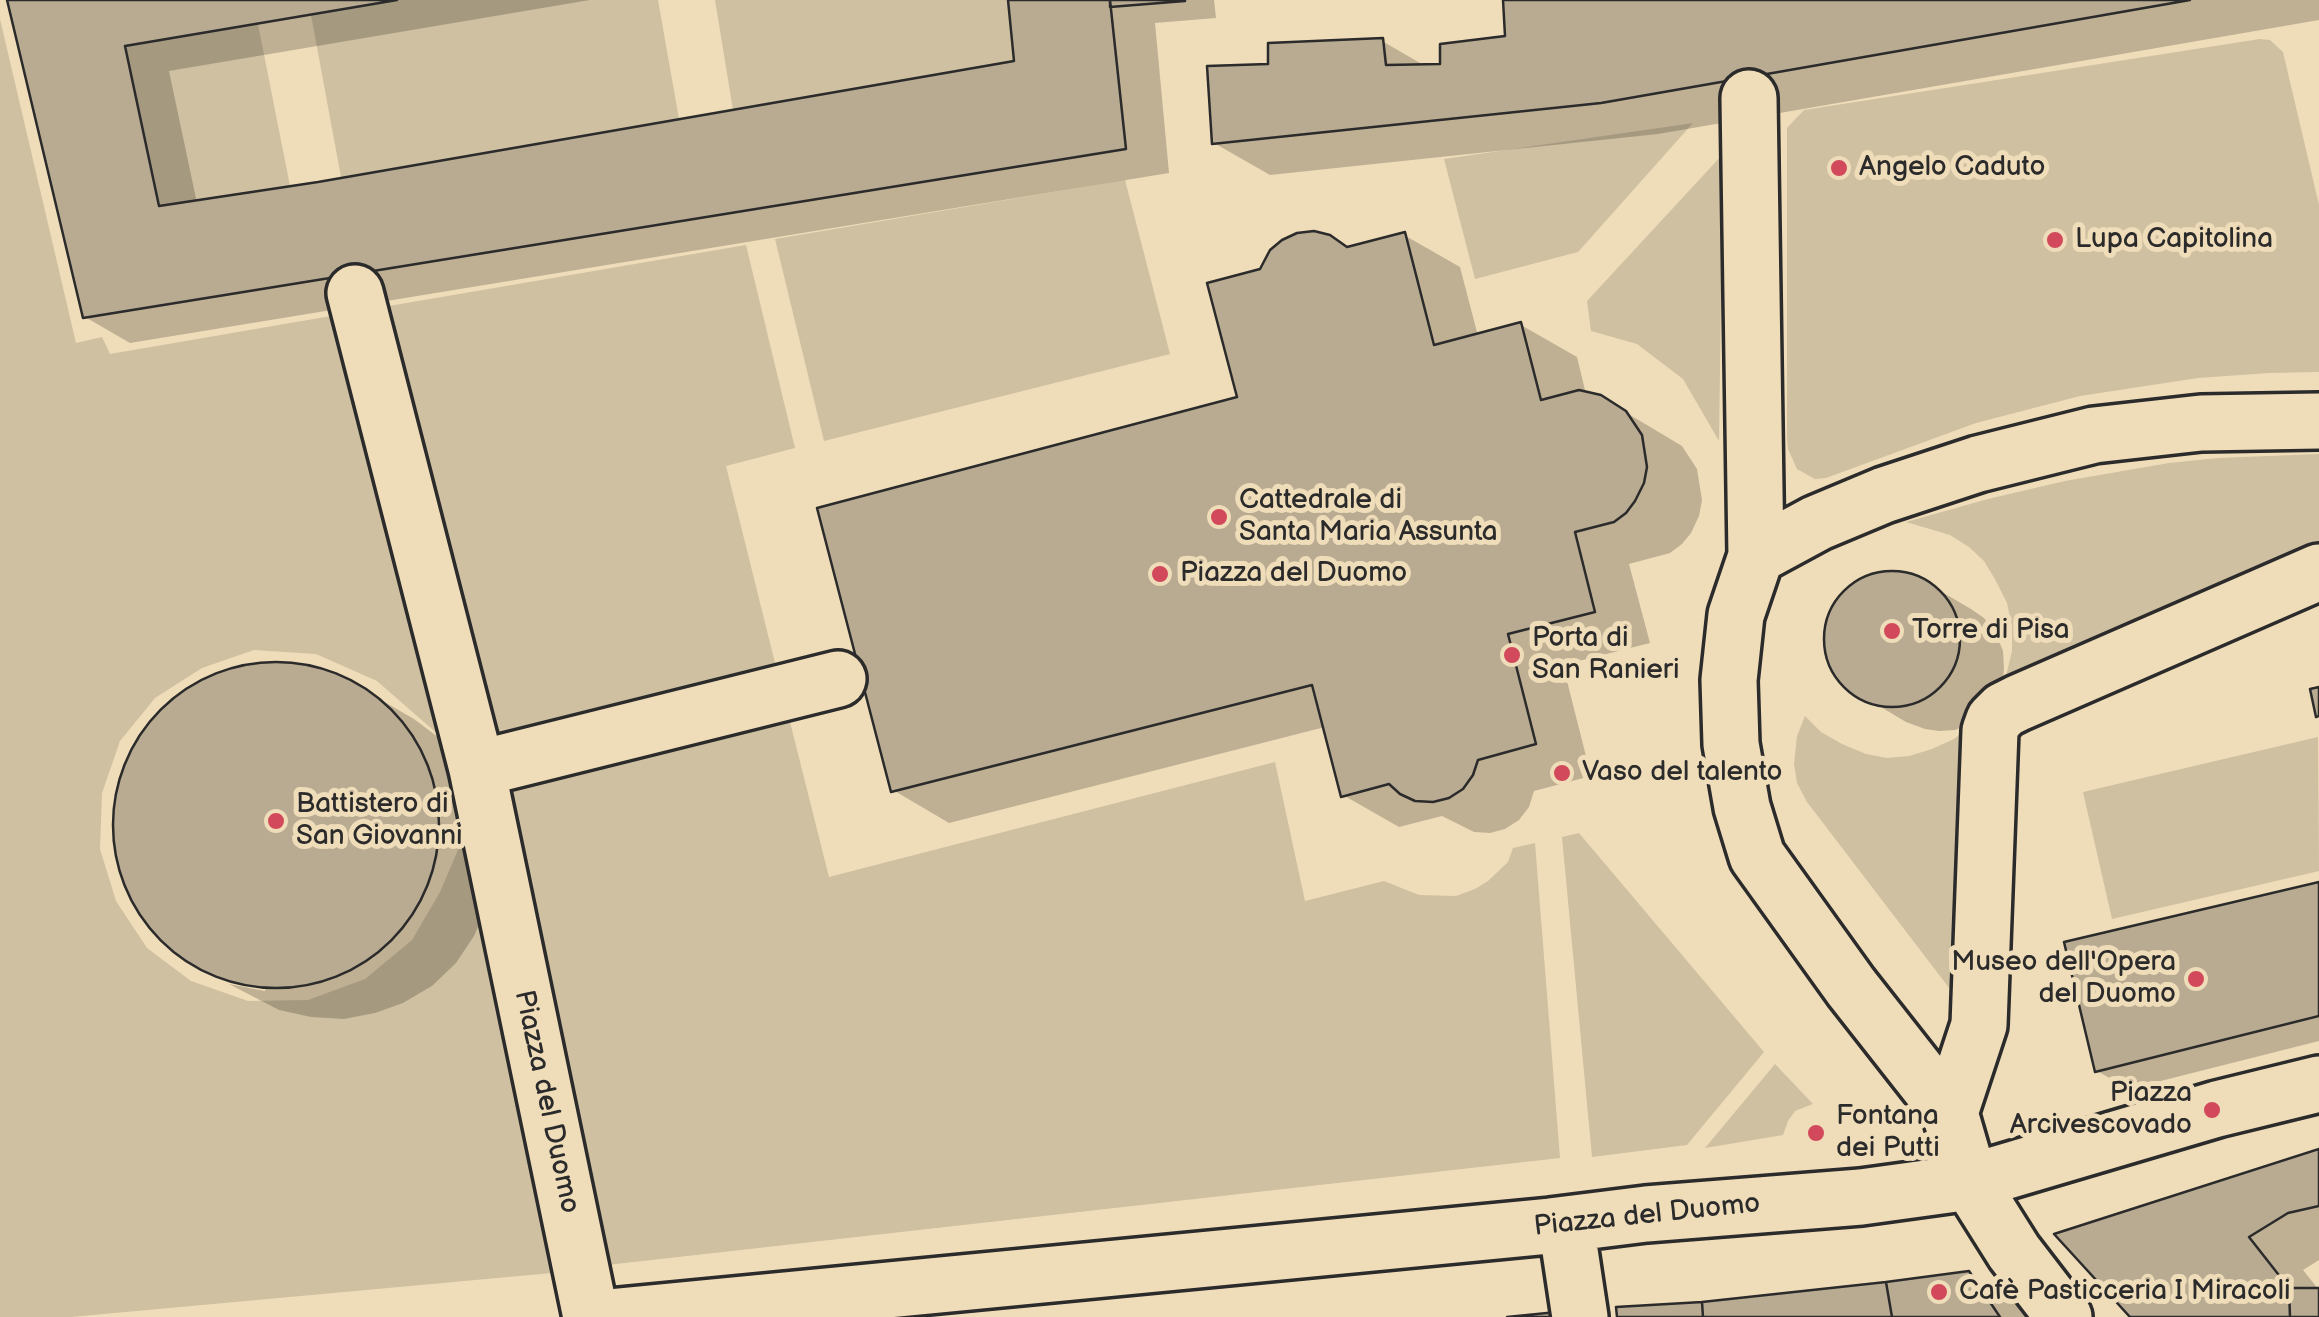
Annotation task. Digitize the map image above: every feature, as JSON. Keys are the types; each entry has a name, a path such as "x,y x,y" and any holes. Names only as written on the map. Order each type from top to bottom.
{"street":[{"path":"1749,98 1756,556 1736,614 1728,680 1742,807 1757,856 1850,987 1950,1113 1970,1182 2014,1252 2064,1317"},
{"name":"Piazza del Duomo","path":"355,293 477,769 591,1317"},
{"path":"1756,556 1817,523 1884,495 1978,464 2094,436 2201,423 2319,421"},
{"path":"1950,1113 1978,1025 1990,732 1994,720 2018,703 2319,572"},
{"path":"477,769 838,679"},
{"name":"Piazza del Duomo","path":"608,1317 1861,1196 1970,1182 2319,1084"},
{"path":"1566,1224 1580,1317"}],"shaded area":[{"path":"397,0 658,0 679,119 341,177 311,15"},
{"path":"715,0 1008,0 1014,61 733,110"},
{"path":"0,19 76,343 102,337 110,354 331,316 362,421 440,736 377,681 316,654 254,650 202,668 155,698 120,741 102,793 100,849 116,901 147,948 191,981 248,1001 308,1000 365,979 412,940 440,892 463,838 552,1273 71,1317 0,1317"},
{"path":"258,24 290,186 159,206 125,46"},
{"path":"2270,40 2283,52 2319,205 2319,372 2198,378 2080,396 1976,423 1826,478 1815,479 1797,469 1787,437 1787,128 1804,110"},
{"path":"1693,123 1578,252 1475,279 1444,159"},
{"path":"1723,154 1719,441 1683,379 1637,344 1591,331 1587,301"},
{"path":"1125,180 1170,354 824,441 775,239"},
{"path":"746,245 795,448 726,466 776,667 496,740 389,306"},
{"path":"2319,454 2319,553 1998,696 2012,651 2012,627 2007,603 1996,581 1984,561 1969,547 1950,535 1906,522 2065,481 2169,463"},
{"path":"1805,716 1821,732 1842,744 1887,758 1932,749 1954,739 1978,720 1969,1014 1807,802 1797,783 1794,764 1797,736"},
{"path":"789,718 829,877 1275,762 1305,901 1384,881 1419,895 1456,896 1488,881 1508,862 1513,848 1535,843 1560,1158 607,1265 506,789"},
{"path":"2318,737 2319,871 2112,919 2083,792"},
{"path":"1579,833 1764,1052 1687,1145 1592,1157 1562,837"},
{"path":"1775,1064 1813,1104 1795,1111 1783,1135 1705,1148"}],"building":[{"path":"7,0 397,0 125,46 159,206 1014,61 1008,0 1110,0 1126,149 83,318"},
{"path":"1110,0 1185,0 1185,1 1110,7"},
{"path":"1503,0 2190,0 1601,103 1212,144 1207,66 1268,64 1268,43 1383,38 1386,65 1440,64 1440,44 1505,36"},
{"name":"Cattedrale di Santa Maria Assunta","path":"1314,231 1330,235 1347,247 1405,232 1434,345 1521,322 1541,400 1579,390 1601,395 1626,411 1642,435 1647,467 1635,501 1614,522 1575,532 1595,612 1508,634 1536,744 1478,760 1463,789 1449,798 1415,801 1389,784 1341,797 1312,685 891,792 817,508 1237,397 1207,283 1260,269 1270,250 1282,240"},
{"name":"Torre di Pisa","path":"1892,571 1918,577 1940,591 1954,613 1960,639 1954,665 1940,687 1918,701 1892,707 1866,701 1844,687 1830,665 1824,639 1830,613 1844,591 1866,577"},
{"name":"Battistero di San Giovanni","path":"276,662 308,665 353,681 391,710 420,748 436,793 436,857 420,902 391,940 353,969 308,985 276,988 244,985 199,969 161,940 132,902 116,857 113,825 116,793 132,748 161,710 199,681 244,665"},
{"path":"2319,687 2319,716 2316,717 2310,689"},
{"name":"Museo dell'Opera del Duomo","path":"2319,882 2319,1016 2095,1072 2064,942"},
{"path":"2319,1149 2319,1206 2288,1213 2249,1237 2289,1288 2290,1317 2130,1317 2054,1234"},
{"path":"1969,1271 2000,1317 1892,1317 1886,1282"},
{"path":"1886,1282 1892,1317 1703,1317 1702,1302"},
{"path":"2289,1288 2319,1288 2319,1317 2290,1317"},
{"path":"1702,1302 1703,1317 1617,1317 1616,1307"},
{"path":"1557,1312 1558,1317 1507,1317"}],"place":[{"name":"Angelo Caduto","path":"1839,168"},
{"name":"Lupa Capitolina","path":"2055,240"},
{"name":"Cattedrale di Santa Maria Assunta","path":"1219,517"},
{"name":"Piazza del Duomo","path":"1160,574"},
{"name":"Torre di Pisa","path":"1892,631"},
{"name":"Porta di San Ranieri","path":"1512,655"},
{"name":"Vaso del talento","path":"1562,773"},
{"name":"Battistero di San Giovanni","path":"276,821"},
{"name":"Museo dell'Opera del Duomo","path":"2196,979"},
{"name":"Piazza Arcivescovado","path":"2212,1110"},
{"name":"Fontana dei Putti","path":"1816,1133"},
{"name":"Cafè Pasticceria I Miracoli","path":"1939,1292"}]}
